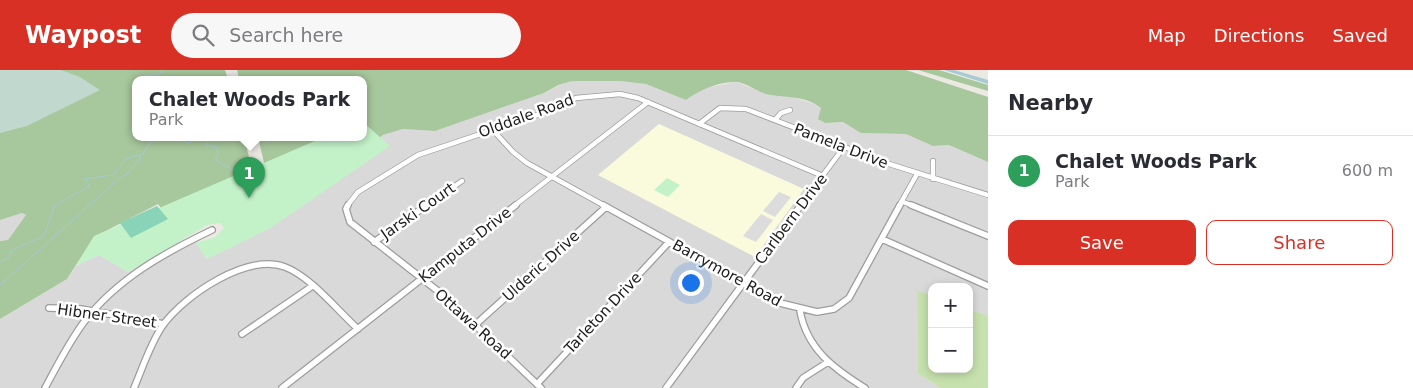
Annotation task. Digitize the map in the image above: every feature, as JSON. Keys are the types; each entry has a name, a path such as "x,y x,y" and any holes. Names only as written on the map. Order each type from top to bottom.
{"street":[{"name":"Olddale Road","path":"350,200 411,158 549,111 584,96 624,95 648,102 823,176"},
{"name":"Kamputa Drive","path":"282,388 648,102"},
{"name":"Pamela Drive","path":"699,124 715,110 727,107 746,109 917,174 988,194"},
{"path":"775,120 781,113 790,110"},
{"name":"Barrymore Road","path":"492,129 518,157 780,303 800,311 826,312 845,304 917,174"},
{"name":"Carlbern Drive","path":"666,388 844,147"},
{"path":"933,161 933,179"},
{"name":"Jarski Court","path":"374,242 462,181"},
{"name":"Ottawa Road","path":"350,200 346,209 350,222 422,279 475,325 539,386"},
{"path":"903,202 988,236"},
{"name":"Ulderic Drive","path":"475,325 606,207"},
{"path":"45,388 71,341 92,311 113,291 147,264 212,230"},
{"path":"882,239 988,286"},
{"name":"Tarleton Drive","path":"539,386 669,242"},
{"path":"134,388 164,324 181,305 198,292 255,265 272,264 286,266 358,329"},
{"path":"242,334 311,287"},
{"name":"Hibner Street","path":"49,308 92,311 164,324"},
{"path":"800,311 805,331 828,362 865,388"},
{"path":"796,388 803,378 828,362"}],"shaded area":[{"path":"0,70 61,70 80,77 100,90 27,126 0,133"},
{"path":"572,81 620,81 646,84 686,100 697,92 709,87 737,82 766,94 784,95 816,104 821,108 819,116 821,121 825,123 843,122 861,133 906,134 933,146 949,145 988,162 988,316 973,310 973,283 928,283 928,295 917,291 918,374 941,388 0,388 0,319 67,279 76,266 99,255 128,272 177,242 196,243 207,259 383,135 403,129 435,131 544,93 558,85"},
{"path":"659,124 804,189 755,257 598,175"},
{"path":"779,192 791,197 775,217 763,211"},
{"path":"22,213 26,215 8,240 0,241 0,220"},
{"path":"761,214 773,220 756,242 743,236"}],"green space":[{"path":"0,70 225,70 227,76 132,76 132,141 245,141 252,169 164,212 158,204 94,237 67,279 0,319 0,241 8,240 26,215 22,213 0,220"},
{"path":"237,70 906,70 988,97 988,162 949,145 933,146 906,134 861,133 843,122 825,123 818,119 821,108 809,101 766,94 737,82 723,83 710,87 686,100 646,84 620,81 572,81 558,85 544,93 435,131 403,129 383,135 371,144 265,167 259,141 367,141 367,76 238,76"},
{"path":"918,70 939,70 988,85 988,91"},
{"path":"367,126 390,146 269,229 207,259 196,243 215,237 224,228 220,223 207,225 128,272 99,255 76,266 94,236 315,141 367,141"},
{"path":"667,178 680,185 668,197 654,190"},
{"path":"157,206 168,219 131,238 120,223"},
{"path":"917,290 928,294 928,373 973,373 973,310 988,316 988,388 941,388 918,374"}],"waterway":[{"path":"144,76 159,75 162,70"},
{"path":"947,70 988,82"},
{"path":"0,262 9,257 12,250 44,236 55,205 90,186 84,179 113,175 126,159 143,154 149,144 155,141"},
{"path":"185,141 187,144 194,141"},
{"path":"209,141 206,145 217,147 218,155 215,160 230,168 254,187"},
{"path":"0,285 122,176 126,175 141,158 139,157 141,155"}],"place":[{"name":"Chalet Woods Park","path":"249,198"}]}
